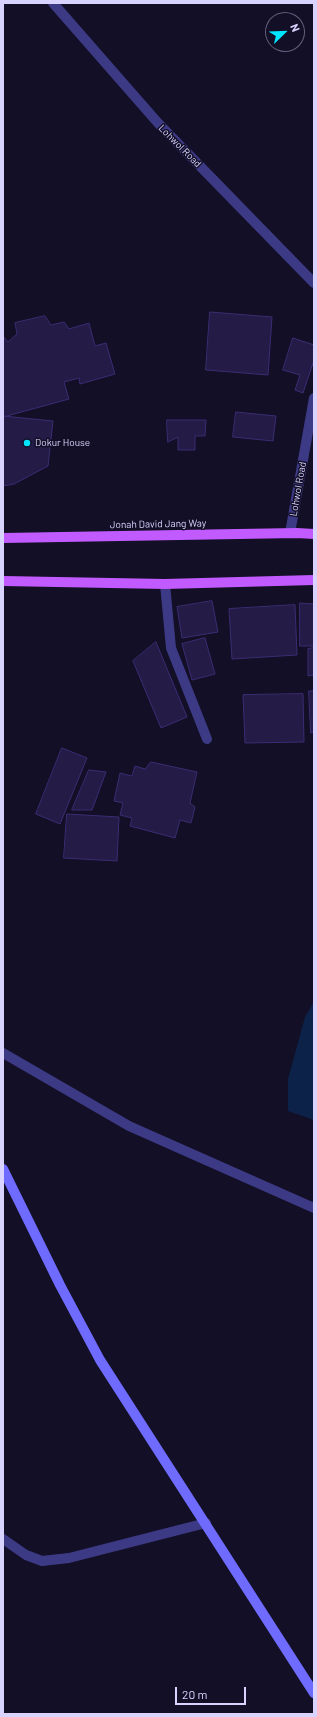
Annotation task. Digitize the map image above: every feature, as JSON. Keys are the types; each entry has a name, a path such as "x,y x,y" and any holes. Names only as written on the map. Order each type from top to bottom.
{"main road":[{"name":"Jonah David Jang Way","path":"3,538 290,533 314,534"},
{"path":"3,581 165,584 314,580"}],"street":[{"name":"Lohwol Road","path":"52,3 158,124 314,282"},
{"name":"Lohwol Road","path":"290,533 314,398"},
{"path":"165,584 171,648 207,739"},
{"path":"3,1053 129,1126 314,1208"},
{"path":"3,1169 60,1285 100,1360 314,1693"},
{"path":"3,1539 26,1555 42,1561 69,1558 206,1523"}],"water":[{"path":"314,1002 314,1120 288,1111 288,1079 305,1017"}],"building":[{"path":"210,312 272,317 268,375 206,370"},
{"path":"45,316 51,325 64,322 69,329 89,323 95,346 106,343 115,374 80,384 79,378 64,382 69,399 3,417 3,336 8,342 17,334 15,323"},
{"path":"293,338 314,345 314,360 303,393 295,390 300,375 283,370"},
{"path":"236,412 276,416 273,441 233,437"},
{"name":"Dokur House","path":"3,416 53,421 48,466 14,484 3,486"},
{"path":"167,420 206,420 205,436 195,436 195,450 178,450 178,437 168,442"},
{"path":"212,601 218,632 182,638 177,607"},
{"path":"300,603 314,604 314,646 300,646"},
{"path":"295,605 297,655 232,659 229,609"},
{"path":"205,638 215,674 192,680 182,644"},
{"path":"156,642 187,717 161,728 133,661"},
{"path":"314,648 314,675 308,676 308,649"},
{"path":"309,691 314,691 314,732 311,733"},
{"path":"303,694 304,742 245,743 243,695"},
{"path":"62,748 87,758 60,824 36,814"},
{"path":"151,762 197,772 190,803 195,807 191,823 180,820 175,838 130,826 132,818 120,815 123,803 114,801 120,773 132,776 135,766 145,769"},
{"path":"89,770 106,772 92,810 72,810"},
{"path":"67,814 119,817 117,861 64,858"}],"place":[{"name":"Dokur House","path":"27,443"}]}
